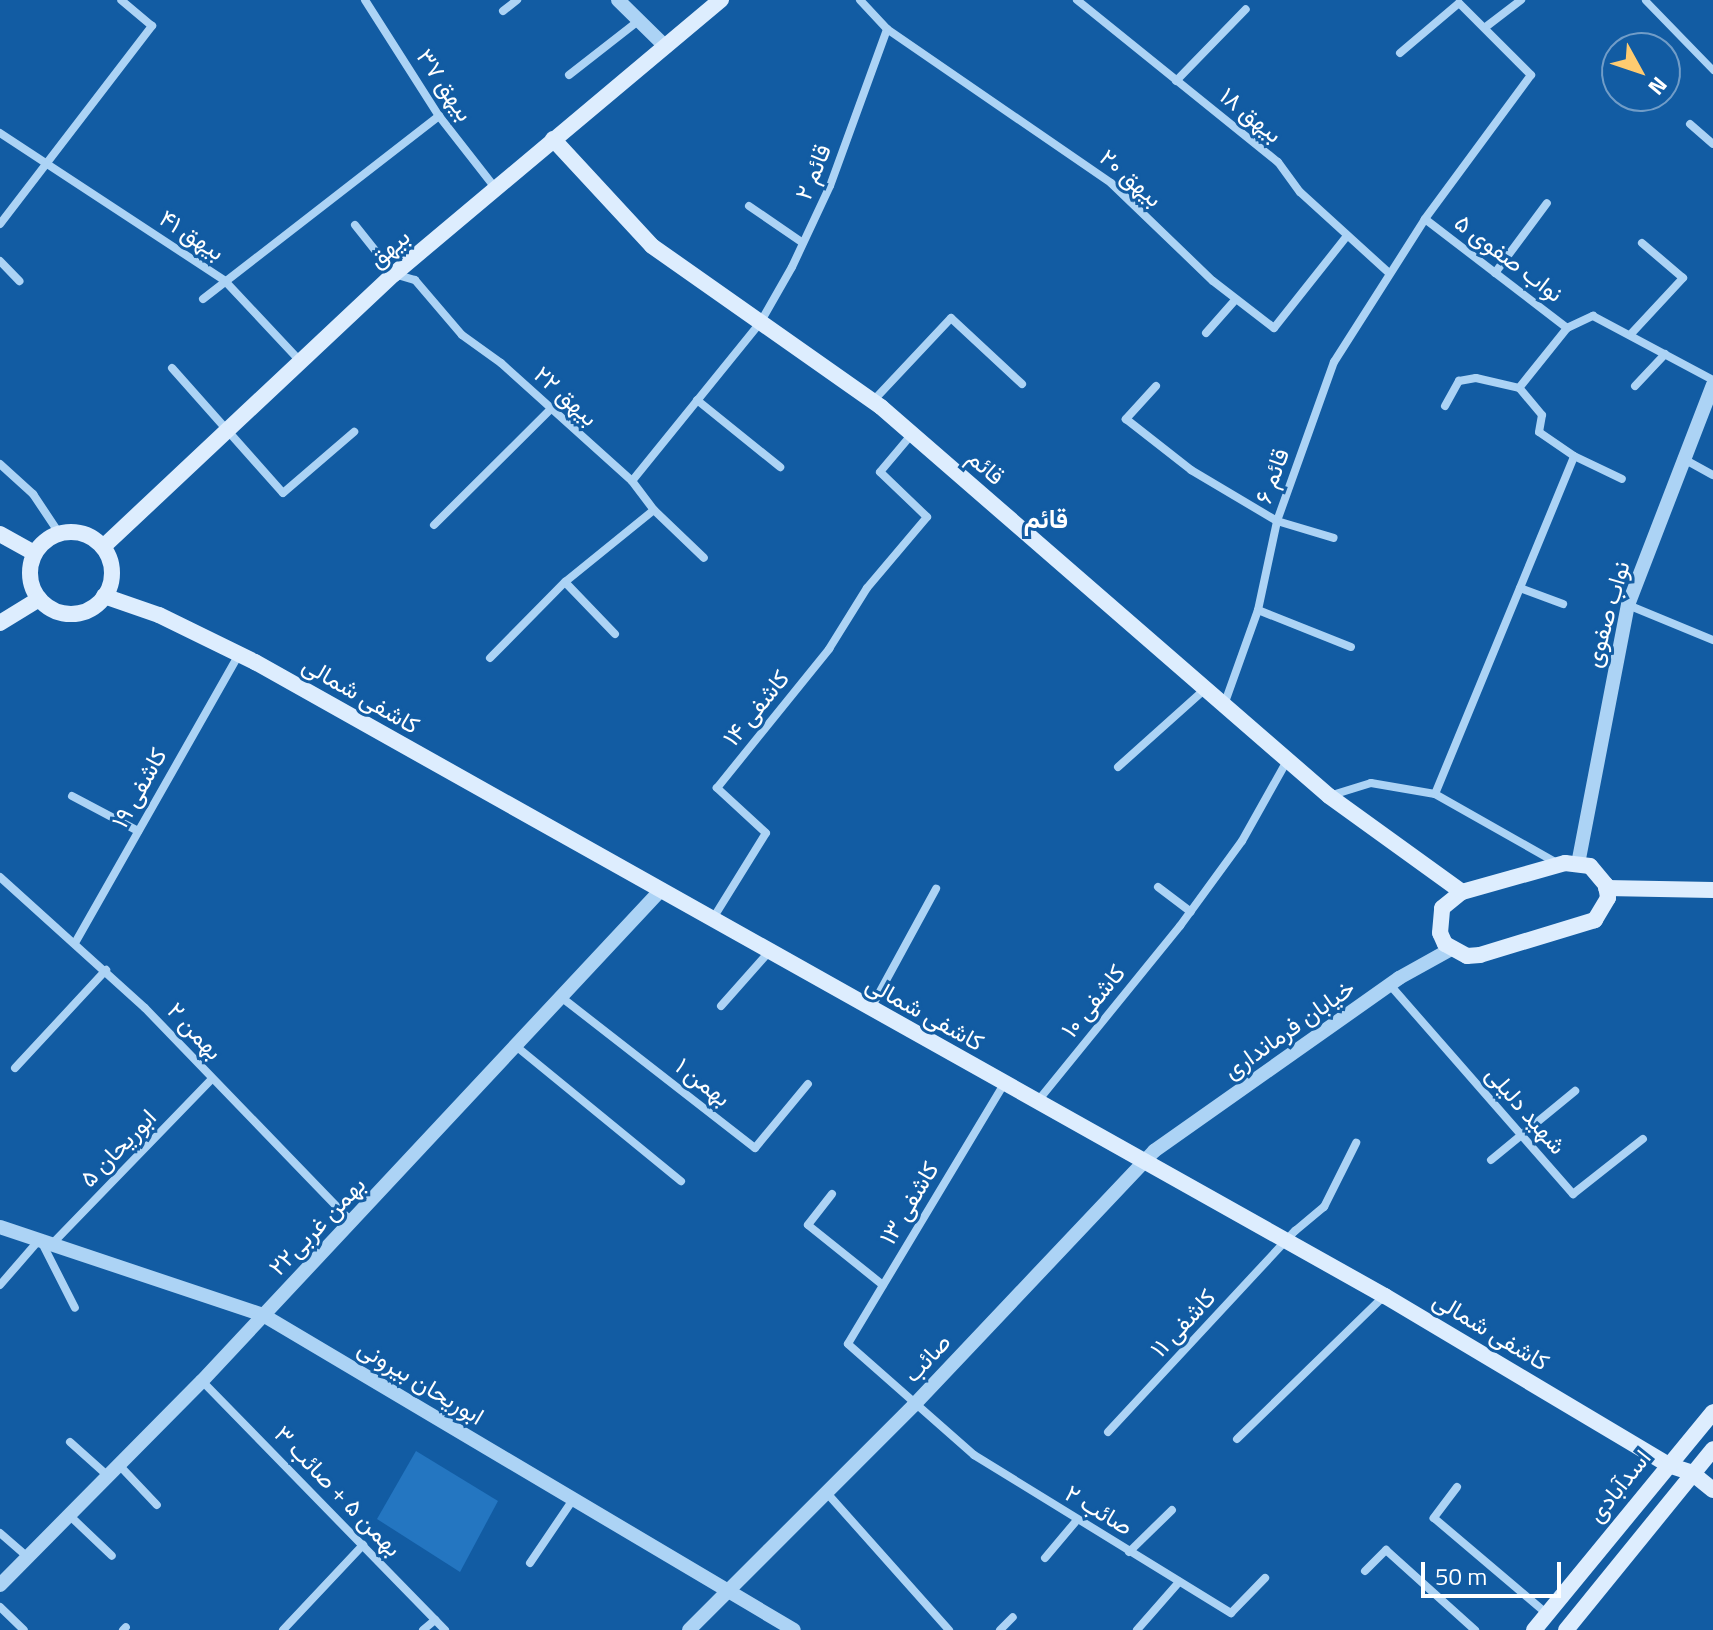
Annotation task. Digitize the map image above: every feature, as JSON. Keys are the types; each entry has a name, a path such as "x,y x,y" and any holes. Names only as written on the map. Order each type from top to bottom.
{"main road":[{"name":"بیهق","path":"103,547 228,426 394,274 721,0"},
{"name":"قائم","path":"553,139 652,246 872,401 1329,796 1462,892"},
{"path":"59,533 83,534 103,547 112,569 104,596 75,614 62,613 39,599 29,577 34,553 59,533"},
{"path":"0,534 34,553"},
{"name":"کاشفی شمالی","path":"104,596 159,615 239,654 1036,1102 1148,1156 1668,1465 1692,1473 1713,1490"},
{"path":"0,623 39,599"},
{"path":"1557,863 1578,864 1600,874 1606,888 1603,910 1584,926 1480,955 1467,956 1445,944 1439,920 1442,908 1462,892 1557,863"},
{"path":"1606,888 1713,890"},
{"name":"اسدآبادی","path":"1534,1630 1713,1412"},
{"name":"اسدآبادی","path":"1566,1630 1713,1449"}],"street":[{"path":"0,224 43,162 152,26 121,0"},
{"name":"بیهق ۳۷","path":"365,0 439,116 496,190"},
{"path":"503,11 517,0"},
{"path":"618,0 666,47"},
{"name":"بیهق ۲۰","path":"860,0 887,29 1111,183 1236,299 1274,328 1347,236"},
{"name":"بیهق ۱۸","path":"1077,0 1278,162 1347,236 1389,273"},
{"path":"1487,26 1521,0"},
{"path":"1645,0 1713,70"},
{"path":"1400,53 1459,3 1487,26 1531,75 1425,219"},
{"path":"1176,81 1246,9"},
{"path":"569,75 638,21"},
{"name":"قائم ۲","path":"632,481 760,323 830,186 887,29"},
{"path":"203,299 439,116"},
{"path":"1690,124 1713,144"},
{"name":"بیهق ۴۱","path":"0,133 225,281 301,362"},
{"path":"1495,273 1547,203"},
{"path":"749,206 803,243"},
{"name":"نواب صفوی ۵","path":"1389,273 1425,219 1567,328 1593,316 1713,382"},
{"path":"355,225 394,274"},
{"path":"1630,335 1683,278 1642,243"},
{"path":"0,261 19,281"},
{"name":"قائم ۶","path":"1223,705 1258,610 1277,521 1334,362 1389,273"},
{"name":"بیهق ۲۲","path":"394,274 415,280 462,335 501,363 632,481 654,510 704,558"},
{"path":"1206,333 1236,299"},
{"path":"872,401 951,318 1022,384"},
{"path":"1519,388 1567,328"},
{"path":"1635,386 1665,354"},
{"path":"172,368 228,426 283,493 354,432"},
{"path":"1445,406 1459,381 1476,378 1519,388 1542,415 1539,432 1574,456 1622,479"},
{"name":"نواب صفوی","path":"1578,864 1628,605 1713,382"},
{"path":"1156,386 1126,419 1191,470 1277,521 1334,538"},
{"path":"697,400 780,467"},
{"path":"434,525 550,410"},
{"name":"کاشفی ۱۴","path":"712,920 766,833 717,788 829,649 867,588 927,517 880,472 912,434"},
{"path":"1435,794 1574,456"},
{"path":"1682,458 1713,475"},
{"path":"0,464 33,494 59,533"},
{"path":"490,658 565,582 654,510"},
{"path":"565,582 615,634"},
{"path":"1520,588 1563,604"},
{"path":"1628,605 1713,640"},
{"path":"1258,610 1351,647"},
{"name":"کاشفی ۱۹","path":"75,943 239,654"},
{"path":"1118,767 1204,690"},
{"name":"کاشفی ۱۰","path":"1036,1102 1191,912 1242,841 1288,759"},
{"path":"1329,796 1371,783 1435,794 1557,863"},
{"path":"72,796 138,831"},
{"name":"بهمن ۲","path":"0,877 106,970 352,1222"},
{"path":"1158,887 1191,912"},
{"path":"870,1009 936,889"},
{"name":"۲۲بهمن غربی","path":"0,1585 202,1381 659,892"},
{"name":"خیابان فرمانداری","path":"1148,1156 1390,985 1453,948"},
{"path":"721,1006 768,953"},
{"path":"15,1068 106,970"},
{"name":"شهید دلیلی","path":"1390,985 1573,1194 1643,1139"},
{"name":"بهمن ۱","path":"561,997 755,1148 808,1084"},
{"path":"517,1047 681,1181"},
{"name":"ابوریحان ۵","path":"0,1285 212,1079"},
{"name":"کاشفی ۱۳","path":"848,1344 1004,1084"},
{"path":"1491,1160 1575,1091"},
{"name":"کاشفی ۱۱","path":"1108,1432 1287,1241 1324,1207 1356,1143"},
{"name":"صائب","path":"695,1628 826,1491 913,1406 1148,1156"},
{"path":"832,1194 808,1225 883,1285"},
{"name":"ابوریحان بیرونی","path":"0,1227 263,1315 794,1630"},
{"path":"46,1242 75,1308"},
{"path":"1237,1439 1385,1296"},
{"name":"صائب ۲","path":"848,1344 913,1406 974,1455 1231,1613 1265,1578"},
{"name":"بهمن ۵ + صائب ۳","path":"202,1381 445,1630"},
{"path":"70,1442 114,1470 157,1505"},
{"path":"1457,1487 1434,1518 1547,1614"},
{"path":"826,1491 949,1630"},
{"path":"530,1563 574,1498"},
{"path":"1129,1552 1172,1510"},
{"path":"69,1515 112,1556"},
{"path":"1045,1558 1077,1520"},
{"path":"0,1533 28,1557"},
{"path":"283,1630 363,1545"},
{"path":"1365,1571 1386,1550 1475,1630"},
{"path":"1137,1630 1179,1582"},
{"path":"0,1607 24,1630"},
{"path":"1000,1630 1013,1617"},
{"path":"423,1630 435,1620"}],"shaded area":[{"path":"416,1451 498,1501 460,1572 377,1519"}],"district":[{"name":"قائم","path":"1046,519"}]}
